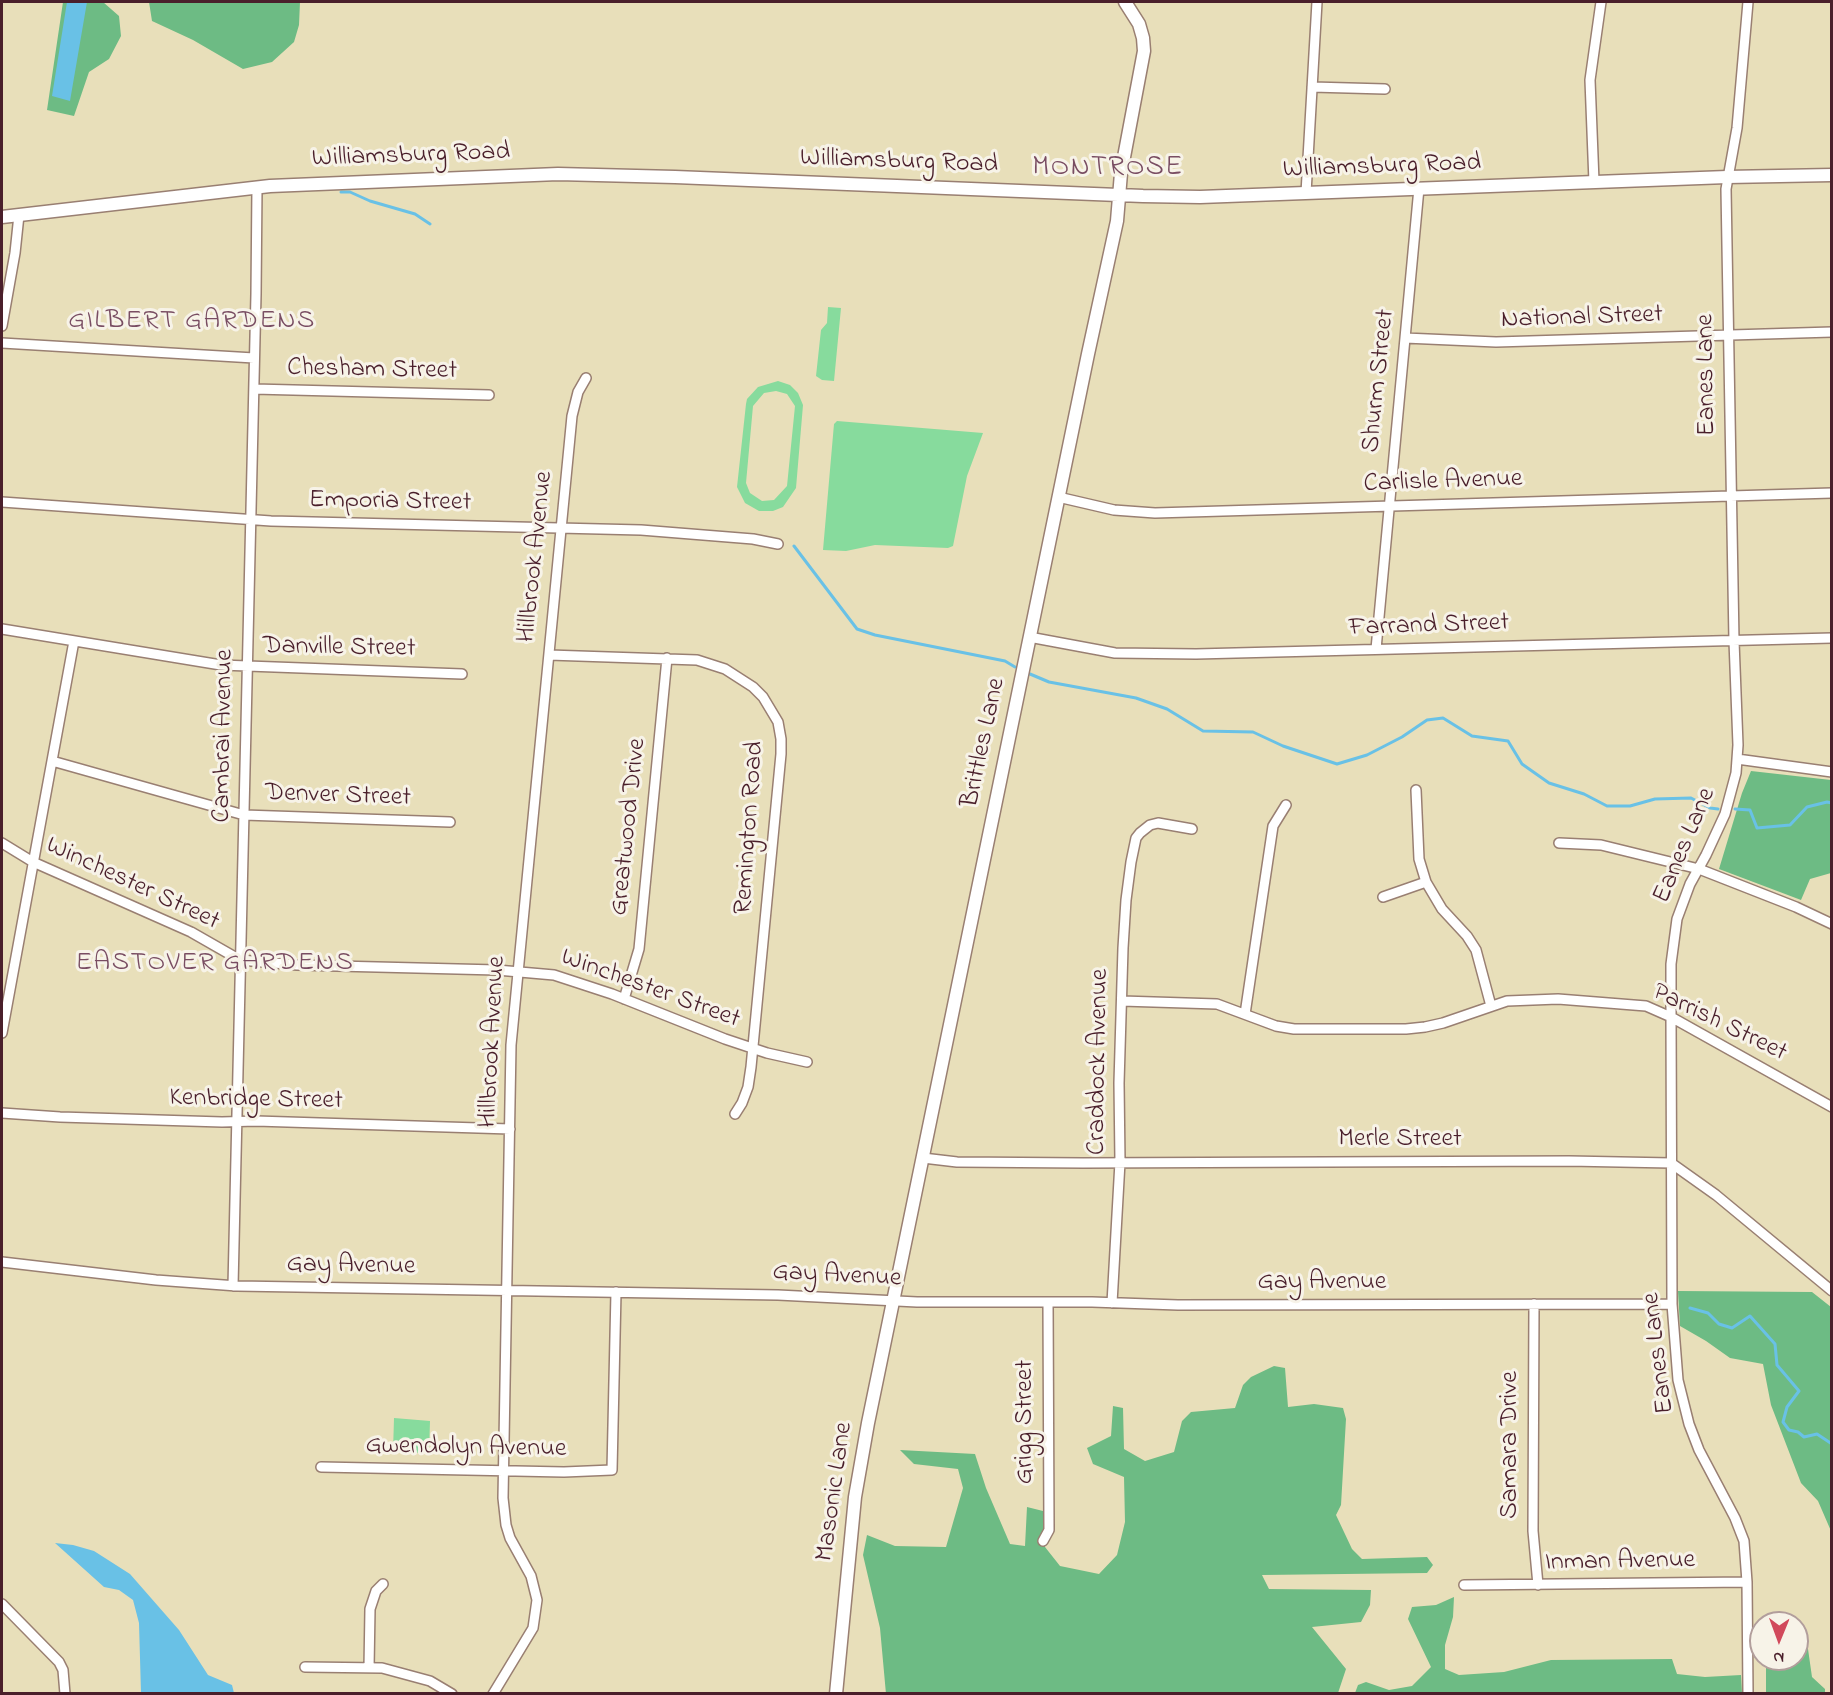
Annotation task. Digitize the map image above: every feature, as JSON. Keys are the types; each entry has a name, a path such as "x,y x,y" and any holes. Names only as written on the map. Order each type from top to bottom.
{"main road":[{"name":"Brittles Lane","path":"894,1300 1029,637 1117,220 1121,173 1144,51 1139,24 1125,2"},
{"name":"Williamsburg Road","path":"2,217 257,187 458,177 598,174 1200,197 1832,175"},
{"name":"Masonic Lane","path":"836,1694 855,1497 894,1300"}],"street":[{"path":"1306,193 1317,2"},
{"path":"1594,182 1590,80 1601,2"},
{"name":"Eanes Lane","path":"1748,2 1738,119 1727,177 1737,759 1732,792 1725,814 1690,884 1677,919 1671,964 1672,1304 1676,1361 1685,1409 1699,1450 1742,1536 1747,1582 1748,1694"},
{"path":"1312,87 1384,90"},
{"name":"Cambrai Avenue","path":"233,1286 257,187"},
{"name":"Shurm Street","path":"1376,649 1419,188"},
{"path":"2,326 19,215"},
{"name":"National Street","path":"1405,338 1496,342 1832,332"},
{"name":"Chesham Street","path":"2,344 254,358"},
{"name":"Hillbrook Avenue","path":"493,1694 533,1628 537,1600 531,1576 516,1551 506,1525 503,1498 511,1046 572,416 578,392 586,378"},
{"name":"Chesham Street","path":"254,389 489,395"},
{"name":"Carlisle Avenue","path":"1058,497 1114,510 1155,513 1832,493"},
{"name":"Emporia Street","path":"2,502 250,520 688,533 753,539 778,544"},
{"name":"Danville Street","path":"2,629 247,668 462,674"},
{"name":"Farrand Street","path":"1029,637 1092,650 1132,654 1832,638"},
{"path":"2,1033 74,641"},
{"name":"Remington Road","path":"549,655 697,660 725,669 743,679 763,697 778,722 781,738 753,1048 748,1087 735,1114"},
{"name":"Greatwood Drive","path":"624,999 639,949 667,658"},
{"path":"1737,759 1832,772"},
{"name":"Denver Street","path":"52,761 244,815 450,822"},
{"path":"1416,790 1419,859 1426,882 1442,909 1467,936 1476,950 1491,1006"},
{"path":"1245,1014 1273,826 1286,805"},
{"name":"Craddock Avenue","path":"1112,1303 1120,1162 1119,1083 1124,926 1131,862 1136,838 1148,826 1158,823 1192,829"},
{"name":"Winchester Street","path":"2,843 33,862 191,932 240,960 297,965 517,971 567,978 714,1035 807,1062"},
{"path":"1559,843 1601,845 1699,869 1796,907 1832,924"},
{"path":"1383,897 1426,882"},
{"name":"Parrish Street","path":"1122,1001 1217,1004 1276,1026 1294,1029 1406,1029 1443,1023 1507,1001 1558,999 1646,1006 1671,1017 1832,1107"},
{"name":"Kenbridge Street","path":"2,1113 60,1117 510,1129"},
{"name":"Merle Street","path":"923,1158 957,1162 1671,1163"},
{"path":"1671,1163 1716,1195 1831,1290"},
{"name":"Gay Avenue","path":"2,1263 156,1281 233,1286 790,1295 894,1300 1178,1305 1672,1304"},
{"name":"Gwendolyn Avenue","path":"321,1467 610,1471 614,1464 616,1292"},
{"name":"Grigg Street","path":"1043,1541 1048,1530 1048,1302"},
{"name":"Samara Drive","path":"1534,1304 1533,1531 1538,1585"},
{"name":"Inman Avenue","path":"1464,1585 1747,1582"},
{"path":"369,1668 370,1609 376,1591 383,1584"},
{"path":"2,1604 59,1662 63,1670 64,1694"},
{"path":"305,1667 382,1668 430,1681 452,1694"}],"green space":[{"path":"63,2 103,2 119,16 121,36 109,59 89,72 74,116 47,110"},
{"path":"149,2 300,2 299,25 294,42 272,62 243,69 193,40 152,21"},
{"path":"828,307 841,308 834,381 822,380 816,376 821,330 827,323"},
{"path":"778,381 790,385 798,393 803,405 796,488 783,507 773,511 759,511 745,503 737,487 747,399 758,387","holes":["776,391 787,394 795,406 787,486 774,500 762,501 750,493 746,483 753,406 764,393"]},
{"path":"837,421 983,433 967,476 953,546 948,548 875,545 846,551 823,550 834,424"},
{"path":"1751,771 1831,780 1831,873 1810,879 1801,900 1719,869"},
{"path":"1678,1291 1812,1292 1831,1307 1831,1531 1818,1501 1801,1483 1771,1405 1763,1364 1730,1358 1680,1326"},
{"path":"1274,1366 1285,1368 1288,1407 1314,1404 1343,1408 1346,1419 1341,1505 1336,1515 1352,1549 1362,1559 1427,1557 1433,1565 1427,1573 1262,1575 1269,1589 1371,1590 1370,1605 1361,1622 1312,1627 1346,1669 1338,1693 886,1694 880,1628 863,1555 867,1535 895,1546 946,1547 963,1488 958,1469 914,1464 900,1450 975,1454 986,1488 1010,1544 1025,1546 1027,1507 1043,1511 1045,1547 1060,1566 1099,1574 1117,1555 1125,1522 1124,1477 1093,1464 1087,1448 1111,1436 1113,1406 1123,1408 1124,1449 1145,1461 1174,1452 1182,1421 1191,1412 1235,1408 1243,1385 1251,1377"},
{"path":"394,1418 430,1421 429,1453 393,1452"},
{"path":"1454,1597 1453,1617 1445,1645 1445,1669 1459,1675 1504,1672 1551,1660 1672,1659 1677,1674 1705,1677 1741,1675 1742,1693 1355,1693 1358,1685 1366,1682 1389,1690 1412,1686 1431,1667 1408,1619 1412,1607 1436,1605"},
{"path":"1809,1656 1812,1677 1825,1689 1825,1693 1766,1693 1766,1671 1809,1671"}],"water":[{"path":"67,2 87,2 70,101 52,96"},
{"path":"55,1543 94,1551 130,1574 179,1630 208,1675 232,1685 234,1693 141,1693 139,1623 133,1600 119,1590 104,1587"}],"waterway":[{"path":"341,192 350,192 370,201 415,214 430,224"},
{"path":"794,546 857,629 875,635 1005,661 1015,667"},
{"path":"1030,674 1049,682 1136,698 1167,709 1203,731 1253,732 1283,746 1337,764 1367,755 1402,737 1427,720 1443,718 1472,736 1508,741 1522,764 1549,783 1584,794 1607,806 1630,806 1655,799 1691,798 1710,808 1718,809"},
{"path":"1735,809 1750,810 1757,828 1790,825 1807,807 1832,803"},
{"path":"1690,1308 1708,1313 1719,1324 1732,1328 1750,1316 1775,1344 1777,1365 1799,1391 1787,1407 1783,1422 1789,1430 1798,1432 1804,1437 1817,1434 1832,1444"}],"district":[{"name":"MONTROSE","path":"1108,169"},
{"name":"GILBERT GARDENS","path":"192,323"},
{"name":"EASTOVER GARDENS","path":"215,965"}]}
